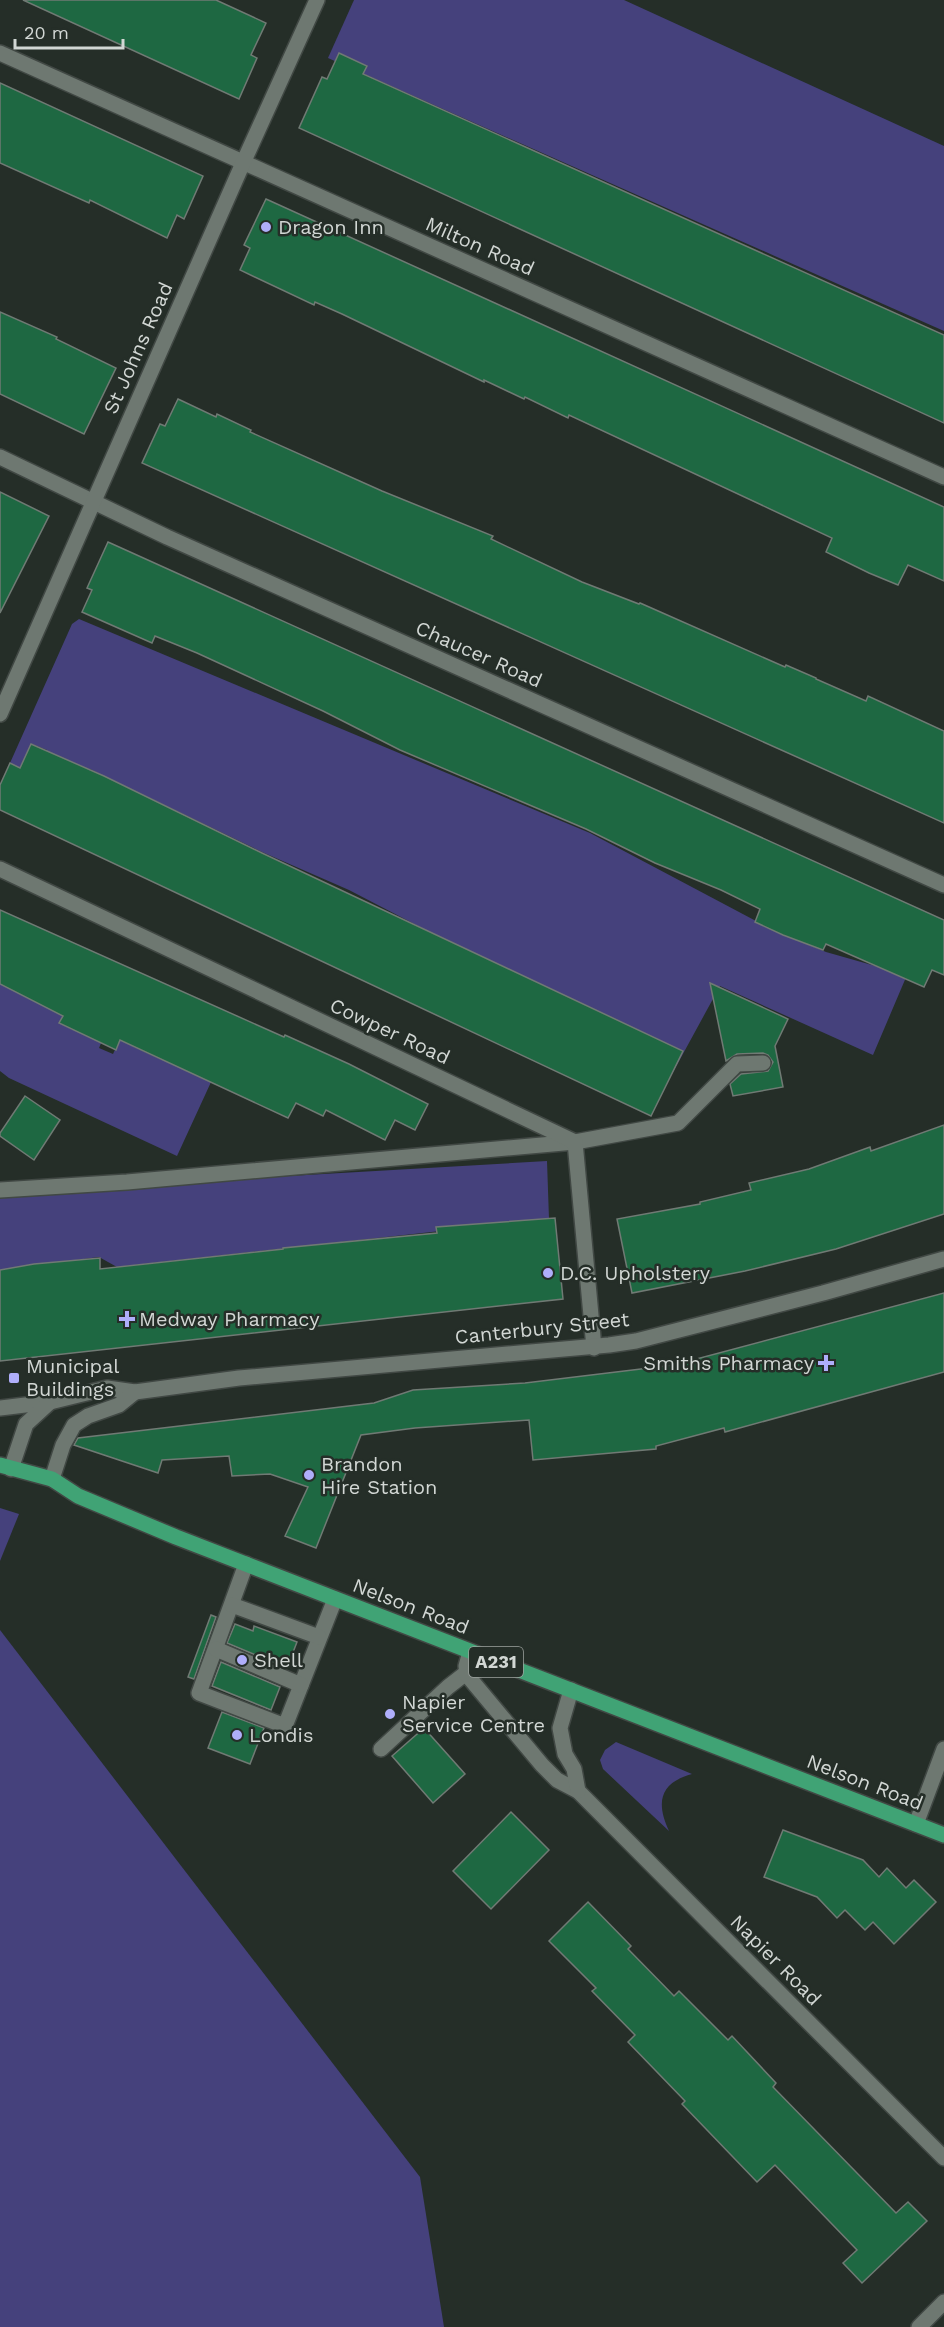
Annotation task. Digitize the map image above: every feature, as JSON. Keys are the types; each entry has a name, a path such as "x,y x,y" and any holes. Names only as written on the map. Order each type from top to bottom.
{"main road":[{"name":"Nelson Road","path":"5,1467 52,1479 78,1496 122,1515 944,1835"}],"street":[{"name":"St Johns Road","path":"0,714 92,502 317,0"},
{"name":"Milton Road","path":"0,53 944,477"},
{"name":"Chaucer Road","path":"0,457 178,542 944,885"},
{"name":"Cowper Road","path":"0,869 575,1142"},
{"path":"0,1190 127,1182 575,1142 678,1123 737,1064 764,1063"},
{"path":"575,1142 594,1348"},
{"name":"Canterbury Street","path":"0,1408 50,1402 107,1388 135,1392 250,1377 405,1362 594,1348 636,1341 692,1327 944,1259"},
{"name":"Canterbury Street","path":"52,1479 63,1445 75,1425 88,1416 118,1405 135,1392"},
{"name":"Canterbury Street","path":"5,1467 26,1424 50,1402"},
{"path":"246,1564 199,1692 285,1726 335,1599"},
{"path":"232,1605 319,1637"},
{"path":"216,1649 301,1685"},
{"path":"381,1749 466,1673 470,1652"},
{"name":"Napier Road","path":"466,1673 542,1765 557,1780 578,1791 944,2158"},
{"path":"571,1690 561,1717 560,1728 563,1746 574,1769 578,1791"},
{"path":"916,1824 944,1749"},
{"path":"919,2327 944,2301"}],"shaded area":[{"path":"354,0 624,0 944,146 944,331 328,58"},
{"path":"79,619 590,833 769,928 826,952 907,975 873,1055 720,986 672,1074 656,1066 666,1044 424,929 349,890 262,852 90,769 56,767 45,762 47,750 32,744 20,768 10,763 72,624"},
{"path":"0,972 62,979 49,1009 63,1016 59,1023 73,1030 107,1029 99,1048 113,1054 133,1012 147,1019 134,1047 162,1060 175,1033 223,1056 177,1156 9,1078 0,1071"},
{"path":"547,1161 549,1219 117,1267 99,1257 0,1270 0,1196 64,1189"},
{"path":"0,1508 19,1514 0,1561"},
{"path":"0,1630 420,2177 444,2327 0,2327"},
{"path":"616,1742 692,1774 673,1783 663,1795 662,1812 669,1831 603,1769 600,1760 605,1750"}],"building":[{"path":"23,0 216,0 266,23 251,55 257,58 239,99"},
{"path":"339,53 367,66 363,74 944,335 944,423 299,128 322,77 327,79"},
{"path":"0,83 203,176 184,219 177,215 167,238 90,200 89,203 0,163"},
{"path":"266,199 944,507 944,581 908,565 898,585 869,573 826,552 832,538 569,415 568,418 525,397 524,399 484,380 484,382 342,314 315,302 314,305 240,270 250,248 244,245"},
{"path":"0,312 57,337 56,339 116,368 84,434 0,394"},
{"path":"178,399 216,417 217,414 251,430 250,432 382,491 493,536 491,539 582,582 640,603 866,701 868,696 944,731 944,823 142,463 160,424 165,426"},
{"path":"0,492 49,516 0,613"},
{"path":"108,542 944,920 944,975 932,970 924,987 826,944 823,950 783,935 755,922 760,909 721,890 655,863 586,829 400,750 323,711 197,653 155,636 152,643 82,612 92,590 87,588"},
{"path":"31,744 104,776 683,1051 651,1116 0,810 0,785 10,763 20,768"},
{"path":"0,910 349,1064 428,1104 415,1130 395,1120 385,1140 326,1110 323,1116 296,1103 288,1118 120,1040 116,1050 59,1023 63,1016 0,984"},
{"path":"710,983 788,1019 775,1046 783,1087 733,1096 730,1084 741,1074 768,1071 773,1062 768,1055 763,1053 737,1054 726,1061"},
{"path":"25,1096 60,1120 34,1160 0,1136"},
{"path":"944,1125 944,1214 836,1249 745,1271 632,1293 617,1219 700,1204 700,1202 751,1190 749,1183 809,1169 870,1147 871,1151"},
{"path":"555,1218 563,1299 0,1361 0,1270 34,1264 100,1258 100,1269 437,1233 436,1227"},
{"path":"944,1293 944,1372 725,1432 724,1428 656,1446 656,1449 533,1460 529,1420 415,1428 361,1435 316,1548 285,1536 308,1487 270,1474 232,1476 229,1456 162,1460 158,1473 74,1445 78,1438 374,1403 413,1390 525,1383 674,1365"},
{"path":"211,1615 216,1617 194,1679 188,1677"},
{"path":"235,1624 253,1631 254,1626 297,1642 287,1668 227,1643"},
{"path":"221,1662 280,1687 271,1710 212,1686"},
{"path":"222,1712 264,1728 250,1764 208,1748"},
{"path":"424,1728 465,1774 433,1803 392,1756"},
{"path":"511,1812 549,1850 491,1909 453,1871"},
{"path":"783,1830 863,1860 879,1877 887,1868 906,1888 914,1880 936,1902 894,1944 873,1922 865,1930 845,1910 837,1918 817,1897 764,1877"},
{"path":"588,1902 631,1946 628,1949 674,1996 679,1991 728,2040 732,2036 776,2083 773,2087 896,2213 908,2202 927,2221 862,2283 843,2263 857,2250 775,2165 757,2182 682,2104 685,2101 628,2042 635,2035 592,1991 596,1988 549,1941"}],"place":[{"name":"Dragon Inn","path":"266,227"},
{"name":"D.C. Upholstery","path":"548,1273"},
{"name":"Medway Pharmacy","path":"127,1319"},
{"name":"Smiths Pharmacy","path":"826,1363"},
{"name":"Municipal Buildings","path":"14,1378"},
{"name":"Brandon Hire Station","path":"309,1475"},
{"name":"Shell","path":"242,1660"},
{"name":"Napier Service Centre","path":"390,1714"},
{"name":"Londis","path":"237,1735"}]}
